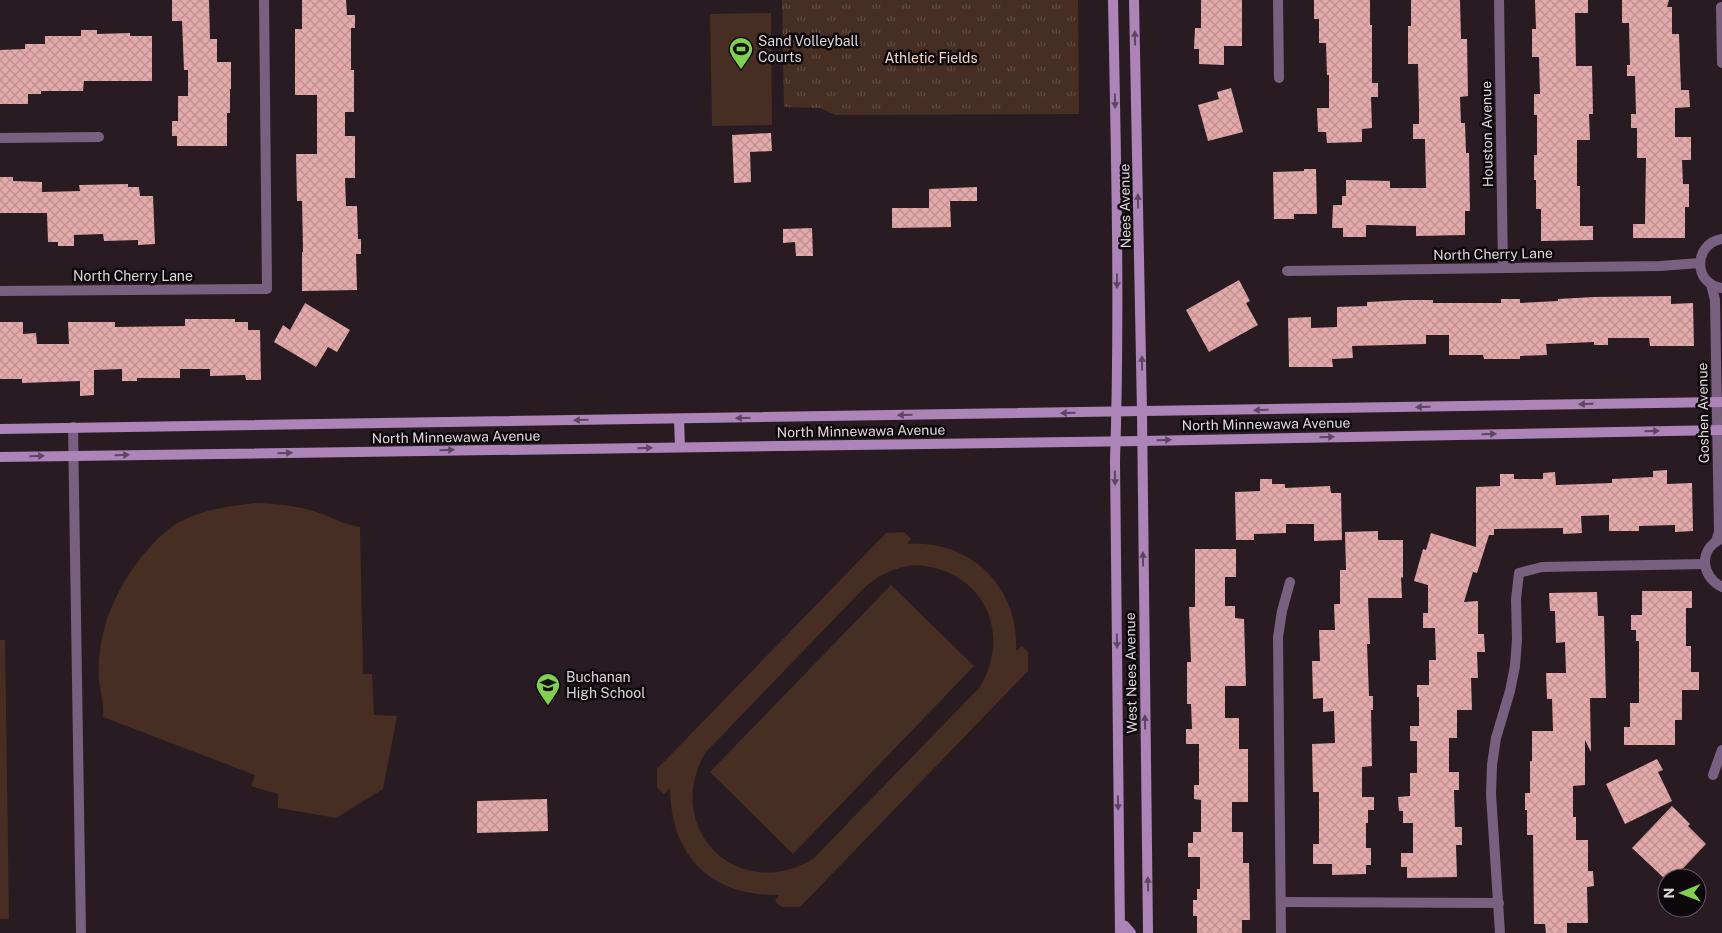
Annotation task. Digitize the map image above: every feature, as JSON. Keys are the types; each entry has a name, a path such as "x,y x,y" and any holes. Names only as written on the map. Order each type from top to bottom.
{"main road":[{"name":"Nees Avenue","path":"1113,0 1117,412"},
{"name":"Nees Avenue","path":"1134,0 1142,412"},
{"name":"North Minnewawa Avenue","path":"0,429 1719,402"},
{"name":"West Nees Avenue","path":"1117,412 1115,440 1120,929"},
{"name":"West Nees Avenue","path":"1142,412 1148,933"},
{"path":"680,419 680,447"},
{"name":"North Minnewawa Avenue","path":"0,457 1142,441 1720,430"},
{"path":"1120,929 1125,926 1132,933"}],"street":[{"name":"North Cherry Lane","path":"0,291 267,289 264,0"},
{"path":"1278,0 1279,78"},
{"name":"Houston Avenue","path":"1499,0 1503,268"},
{"path":"1721,7 1722,63"},
{"path":"0,138 99,137"},
{"path":"1700,263 1703,251 1708,245 1722,238"},
{"name":"North Cherry Lane","path":"1287,271 1660,266 1700,263"},
{"name":"Goshen Avenue","path":"1700,263 1702,273 1711,284 1715,300 1720,430 1719,540"},
{"path":"1711,284 1722,288"},
{"path":"73,427 81,933"},
{"path":"1719,540 1707,551 1704,564 1710,578 1722,587"},
{"path":"1500,933 1491,794 1492,765 1496,738 1510,691 1515,666 1517,639 1516,599 1519,573 1542,567 1704,564"},
{"path":"1281,933 1278,637 1282,611 1290,582"},
{"path":"1713,775 1722,750"},
{"path":"1281,902 1499,903"}],"green space":[{"name":"Athletic Fields","path":"782,0 1078,0 1079,114 835,115 820,108 784,107"},
{"name":"Sand Volleyball Courts","path":"771,13 772,125 712,126 710,14"},
{"path":"256,503 298,507 360,527 363,674 372,674 374,715 397,716 383,789 336,818 278,808 278,794 251,786 255,775 103,717 99,681 99,660 102,640 107,619 113,605 137,563 158,539 178,523 211,510"},
{"path":"904,532 911,539 907,544 930,545 951,550 970,559 987,572 1000,588 1010,607 1015,628 1016,651 1022,646 1028,652 1028,671 800,907 782,907 775,901 779,895 755,894 733,888 715,880 699,868 687,852 678,834 672,812 670,788 664,794 657,787 657,769 886,533","holes":["917,565 940,569 959,578 974,591 985,607 992,625 993,645 989,666 980,687 813,859 785,870 758,872 735,865 715,851 700,832 693,808 694,781 705,753 869,584 881,575 902,567"]},
{"path":"891,585 974,666 793,854 710,772"},
{"path":"0,640 5,640 9,919 0,919"}],"building":[{"path":"172,0 209,0 210,39 217,39 217,62 231,62 230,113 227,113 227,146 177,146 177,136 172,136 172,121 178,121 178,96 188,96 188,70 184,70 182,21 172,21"},
{"path":"302,0 346,0 347,15 355,15 355,28 351,28 354,112 345,112 345,136 355,136 355,178 345,178 346,206 357,206 358,239 361,239 361,254 356,254 357,290 302,291 302,201 297,201 296,154 317,154 317,95 295,95 295,29 302,29"},
{"path":"1201,0 1242,0 1242,46 1224,46 1224,65 1199,64 1199,49 1194,49 1195,28 1201,28"},
{"path":"1314,0 1370,0 1372,83 1378,83 1378,97 1371,97 1372,128 1362,129 1362,142 1327,143 1326,132 1318,132 1317,108 1329,108 1329,75 1327,75 1326,43 1319,43 1319,19 1314,19"},
{"path":"1411,0 1460,0 1461,39 1467,39 1468,96 1460,97 1461,123 1465,123 1466,153 1469,153 1470,211 1465,211 1465,235 1416,236 1416,226 1366,225 1366,237 1343,237 1343,228 1332,228 1333,205 1342,205 1342,196 1346,196 1346,180 1390,181 1390,188 1426,188 1425,139 1413,139 1413,124 1419,124 1419,107 1418,64 1408,64 1408,26 1411,26"},
{"path":"1535,0 1588,0 1588,13 1575,13 1576,66 1592,66 1593,114 1589,114 1590,140 1577,140 1577,186 1580,186 1580,226 1593,226 1593,240 1541,241 1541,209 1536,209 1536,180 1534,180 1534,155 1537,155 1537,115 1534,115 1534,94 1540,94 1539,57 1532,57 1532,29 1536,29"},
{"path":"1622,0 1669,0 1667,7 1672,7 1672,34 1679,34 1681,90 1689,90 1690,107 1675,108 1675,137 1691,137 1691,160 1682,160 1683,184 1689,184 1689,207 1685,207 1685,238 1633,238 1633,224 1645,224 1646,158 1637,158 1637,128 1631,128 1631,114 1636,114 1635,76 1627,76 1627,65 1630,65 1629,23 1622,23"},
{"path":"81,30 97,30 97,34 130,33 130,36 152,36 152,81 84,81 83,91 41,91 41,94 28,94 28,104 0,104 0,50 25,49 25,44 45,44 45,36 81,36"},
{"path":"1231,88 1243,132 1208,141 1198,105 1219,99 1217,92"},
{"path":"771,133 772,151 750,152 751,182 734,183 732,135"},
{"path":"1304,169 1316,169 1317,214 1294,214 1294,219 1274,219 1273,172 1304,171"},
{"path":"0,177 13,177 13,181 42,182 42,192 80,191 79,185 128,184 128,187 139,187 140,196 153,196 155,244 138,245 138,240 104,241 103,234 74,235 74,246 58,246 58,242 48,242 47,213 0,213"},
{"path":"977,187 977,201 950,201 951,227 892,228 892,208 929,208 929,189"},
{"path":"812,228 813,256 796,256 795,242 783,243 783,229"},
{"path":"1239,280 1250,301 1246,303 1258,325 1209,352 1186,310"},
{"path":"1671,296 1671,304 1693,303 1694,346 1650,346 1649,338 1608,338 1608,345 1594,345 1594,342 1546,344 1547,355 1520,356 1520,359 1484,359 1483,355 1449,355 1449,335 1426,335 1426,344 1352,346 1353,358 1332,359 1333,367 1289,367 1288,318 1311,317 1311,328 1337,327 1337,307 1367,306 1367,302 1408,300 1433,300 1433,303 1501,303 1501,299 1520,299 1520,303 1594,297"},
{"path":"305,303 350,330 337,352 328,347 316,367 274,342 283,325 290,330"},
{"path":"185,319 235,319 235,322 248,322 248,330 260,330 261,380 246,380 245,375 210,376 210,369 180,369 180,378 137,378 137,381 122,381 122,369 94,370 94,395 80,396 80,381 22,383 22,379 0,379 0,322 23,322 23,334 36,333 37,344 69,344 68,322 115,322 115,327 185,326"},
{"path":"1667,470 1667,484 1692,483 1693,531 1675,532 1675,525 1639,526 1639,531 1609,531 1609,515 1581,516 1582,533 1563,534 1563,528 1494,529 1494,535 1489,535 1477,573 1473,572 1464,602 1478,601 1478,634 1484,634 1485,652 1477,652 1478,678 1471,678 1472,710 1457,710 1457,738 1449,738 1449,772 1459,772 1459,790 1454,790 1455,827 1462,827 1462,845 1456,845 1457,877 1407,878 1407,867 1401,867 1401,853 1413,853 1413,823 1403,823 1403,811 1399,811 1398,797 1410,796 1410,773 1417,773 1417,741 1410,741 1410,726 1419,726 1417,685 1429,685 1429,660 1436,660 1435,628 1423,628 1423,613 1428,613 1428,585 1414,581 1423,549 1426,550 1431,533 1476,547 1476,487 1500,486 1500,474 1514,474 1514,479 1543,479 1543,473 1555,472 1556,485 1612,483 1612,479 1653,477 1653,471"},
{"path":"1260,479 1272,479 1272,484 1285,484 1285,488 1330,486 1331,493 1341,493 1342,540 1314,541 1314,524 1286,524 1286,533 1254,534 1254,540 1236,540 1235,492 1260,491"},
{"path":"1378,531 1378,540 1403,540 1403,578 1401,577 1402,598 1368,598 1370,644 1367,644 1369,696 1373,696 1373,710 1371,710 1372,766 1362,767 1362,797 1374,797 1374,810 1368,810 1368,823 1366,823 1366,848 1371,848 1371,865 1366,865 1366,874 1332,875 1332,864 1313,864 1313,844 1319,844 1319,792 1313,792 1312,744 1335,743 1334,711 1323,712 1323,698 1313,699 1312,661 1320,661 1319,630 1335,630 1334,604 1340,604 1340,570 1346,570 1345,532"},
{"path":"1195,549 1236,549 1236,577 1225,577 1225,606 1235,606 1235,618 1244,619 1246,686 1225,686 1225,718 1239,718 1239,749 1248,749 1248,802 1232,802 1232,832 1243,832 1243,863 1249,863 1250,920 1242,920 1242,933 1197,933 1197,916 1193,916 1193,900 1197,900 1197,889 1200,889 1200,857 1188,857 1188,843 1193,843 1193,832 1201,832 1201,800 1194,799 1194,785 1199,785 1199,744 1186,744 1186,729 1192,729 1191,704 1187,704 1187,662 1191,662 1189,607 1195,607"},
{"path":"1642,591 1692,591 1692,608 1686,608 1686,646 1691,646 1691,672 1699,672 1699,690 1682,690 1682,720 1675,720 1675,745 1624,745 1624,727 1630,727 1630,703 1639,703 1639,641 1636,641 1636,630 1631,630 1631,615 1642,615"},
{"path":"1597,592 1598,616 1604,616 1606,698 1590,698 1591,752 1585,740 1585,785 1573,786 1573,817 1576,817 1576,840 1588,840 1588,871 1593,871 1594,886 1587,887 1588,923 1567,923 1567,933 1546,933 1545,924 1534,924 1533,835 1527,835 1525,793 1530,793 1532,731 1553,731 1552,699 1547,699 1546,673 1566,673 1565,642 1556,643 1555,611 1550,611 1549,593"},
{"path":"1657,759 1663,770 1658,772 1672,801 1625,824 1606,784"},
{"path":"547,799 548,831 477,833 477,801"},
{"path":"1672,806 1706,844 1683,868 1657,868 1657,871 1632,848"}],"place":[{"name":"Sand Volleyball Courts","path":"741,70"},
{"name":"Buchanan High School","path":"548,706"}]}
